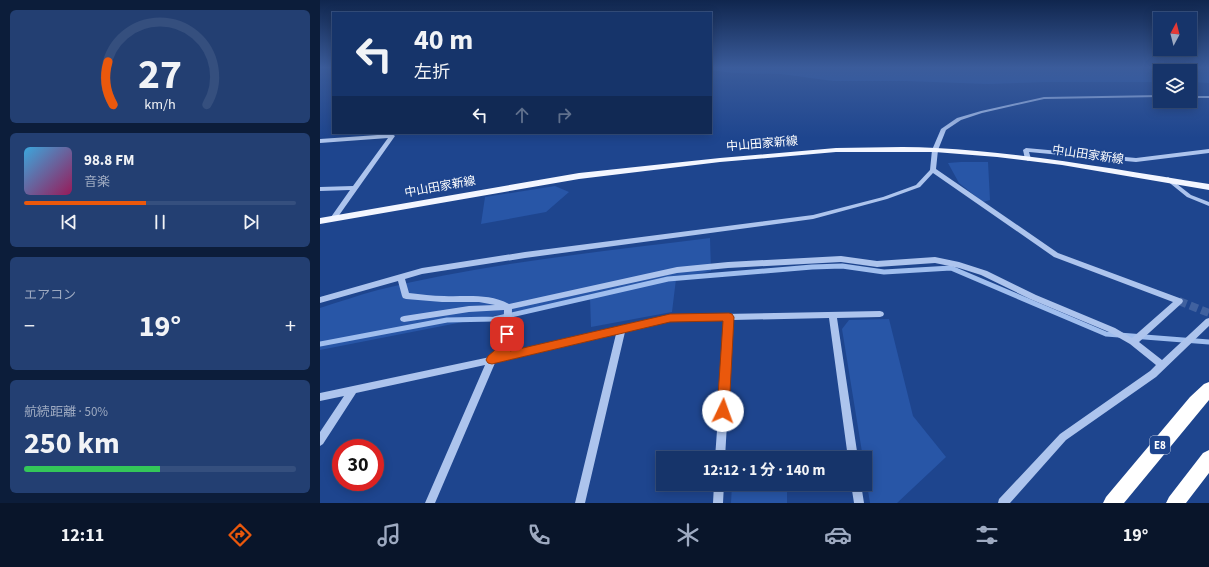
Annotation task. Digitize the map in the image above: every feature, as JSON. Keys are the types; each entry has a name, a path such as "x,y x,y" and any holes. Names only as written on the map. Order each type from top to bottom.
{"highway":[{"name":"E8","path":"1112,503 1196,402 1209,389"},
{"path":"1175,503 1209,459"}],"main road":[{"name":"中山田家新線","path":"320,221 594,174 720,160 836,150 935,150 1028,159 1168,179 1209,187"}],"street":[{"path":"320,300 422,271 525,255 813,217 885,198 918,186 933,170 935,150 944,130 959,119 981,112 1044,98 1153,96"},
{"path":"1197,97 1209,97"},
{"path":"320,141 392,136 353,188 333,219"},
{"path":"1028,159 1026,150 1136,160 1209,151"},
{"path":"933,170 1056,255 1179,301 1132,342"},
{"path":"1168,179 1189,196 1209,204"},
{"path":"320,189 353,188"},
{"path":"404,319 469,309 508,307 677,270 728,265 841,259 877,264 935,260 984,273 1033,297 1112,330 1132,342 1162,365"},
{"path":"401,277 406,296 446,299 489,299 508,307"},
{"path":"430,503 492,360 507,347 508,307"},
{"path":"320,397 492,360 622,328 670,318 880,314"},
{"path":"833,315 851,451"},
{"path":"720,451 729,317"},
{"path":"1003,503 1063,437 1153,374 1209,321"},
{"path":"580,503 622,328"},
{"path":"320,441 353,390"},
{"path":"718,503 719,491"},
{"path":"857,491 859,503"}],"shaded area":[{"path":"988,162 990,200 983,202 959,183 948,163"},
{"path":"555,186 569,192 546,212 481,224 485,197"},
{"path":"710,238 711,271 676,279 672,312 591,327 590,297 320,350 320,308 371,292 460,272 502,265 585,253"},
{"path":"889,319 913,416 946,457 897,503 870,503 868,491 872,491 872,451 862,451 842,329 849,320"},
{"path":"732,491 787,491 787,503 731,503"}],"waterway":[{"path":"320,344 447,320 494,319 668,279 812,267 842,266 884,272 951,268 1106,334 1209,342"}],"tunnel":[{"path":"1179,301 1209,313"}],"route":[{"path":"507,334 507,347 492,360 622,328 670,318 729,317 723,411"}]}
